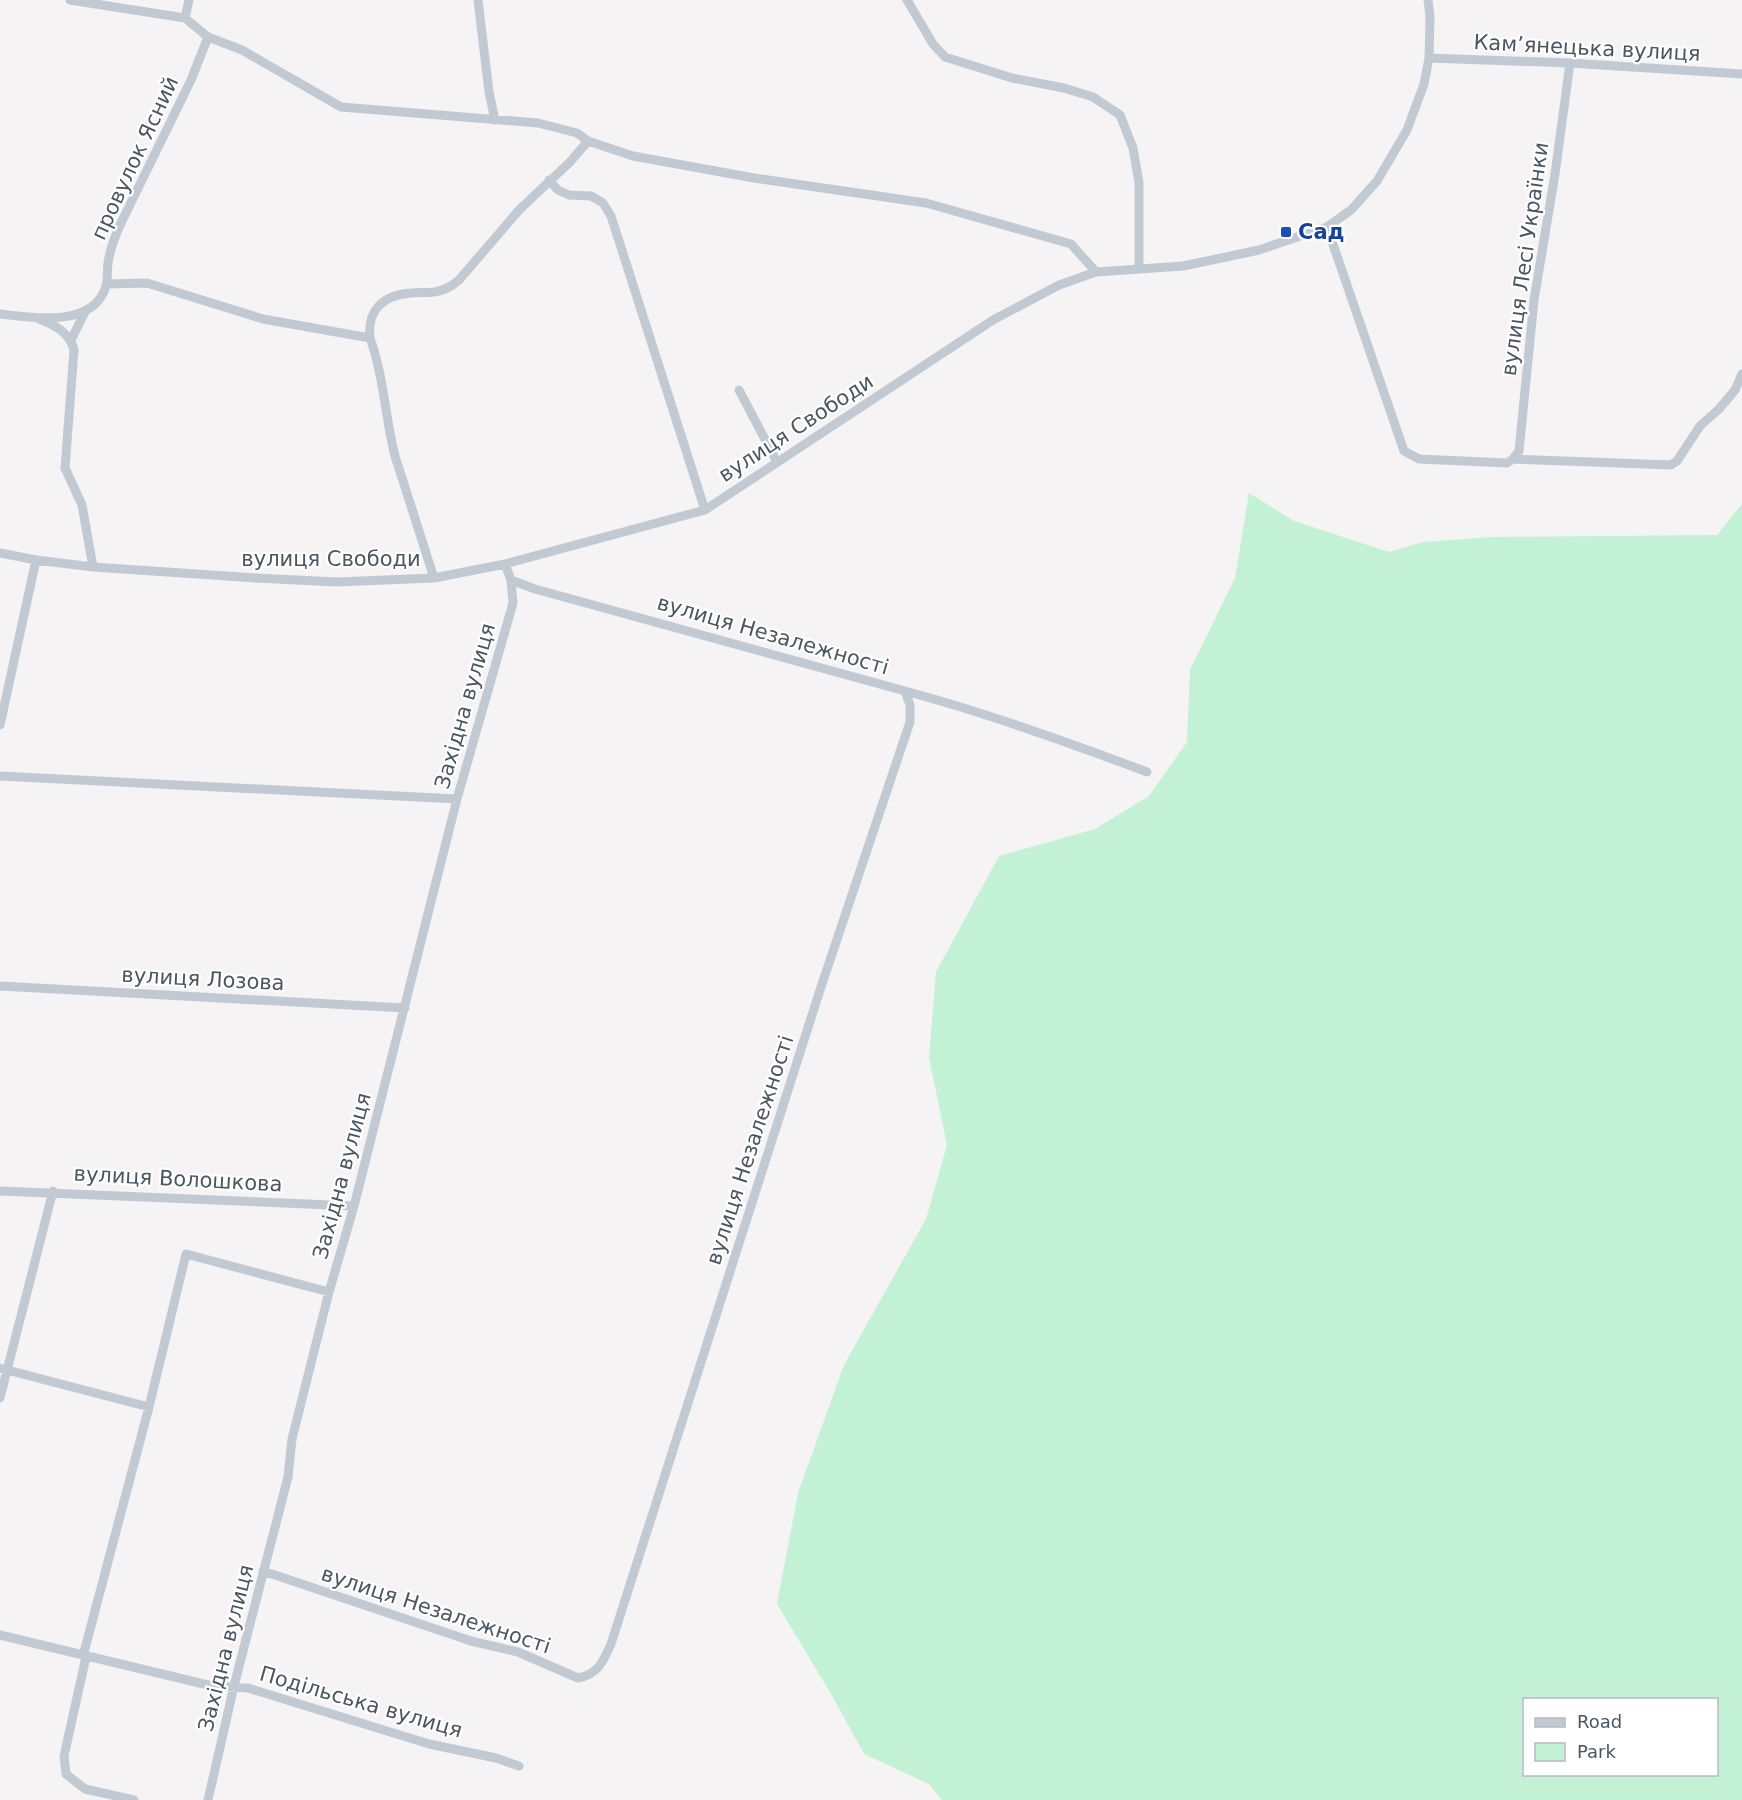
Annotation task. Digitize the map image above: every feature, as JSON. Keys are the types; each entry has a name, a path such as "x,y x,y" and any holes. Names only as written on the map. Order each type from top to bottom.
{"street":[{"path":"70,0 185,18 208,37 242,50 340,107 538,123 577,133 588,141 633,156 754,178 926,203 1071,244 1096,272"},
{"path":"185,18 189,0"},
{"path":"478,0 489,92 495,120"},
{"path":"907,0 933,44 945,57 1012,78 1064,88 1093,97 1120,115 1133,148 1139,183 1139,269"},
{"name":"вулиця Свободи","path":"0,553 93,567 325,581 434,578 505,564 705,510 993,320 1050,289 1096,272 1183,266 1259,250 1327,227 1351,210 1377,181 1407,130 1424,84 1429,58 1428,0"},
{"name":"провулок Ясний","path":"107,284 111,247 191,80 208,37"},
{"name":"Камʼянецька вулиця","path":"1429,58 1570,63 1742,74"},
{"name":"вулиця Лесі Українки","path":"1513,459 1519,451 1534,300 1555,174 1570,63"},
{"path":"434,578 394,456 383,383 370,338 371,315 377,306 399,295 434,293 450,288 520,209 570,162 588,141"},
{"path":"549,180 558,190 569,195 591,196 603,203 611,216 705,510"},
{"path":"1327,227 1404,451 1419,459 1507,463 1513,459 1671,465 1677,461 1700,426 1735,390 1742,374"},
{"path":"71,340 85,312 96,302 107,284 147,283 263,320 370,338"},
{"path":"0,314 38,318 85,312"},
{"path":"38,318 59,329 71,340 75,357 65,468 82,505 93,567"},
{"path":"740,390 777,462"},
{"path":"0,725 36,560"},
{"name":"Західна вулиця","path":"208,1800 234,1686 288,1477 292,1439 329,1292 354,1206 457,799 513,603 511,580 505,564"},
{"name":"вулиця Незалежності","path":"263,1571 471,1641 518,1652 578,1678 587,1676 601,1666 611,1644 820,990 845,921 853,887 908,729 911,713 905,691 511,580"},
{"path":"905,691 1008,722 1147,772"},
{"path":"0,776 457,799"},
{"name":"вулиця Лозова","path":"0,986 405,1008"},
{"name":"вулиця Волошкова","path":"0,1191 53,1191 354,1206"},
{"path":"0,1398 4,1369 53,1191"},
{"path":"134,1800 85,1789 66,1774 64,1756 85,1656 186,1254 329,1292"},
{"path":"4,1369 149,1407"},
{"name":"Подільська вулиця","path":"0,1635 212,1686 248,1688 429,1744 496,1758 519,1766"}],"green space":[{"path":"1249,493 1294,521 1389,552 1423,542 1491,537 1717,535 1742,504 1742,1800 942,1800 929,1784 864,1754 777,1604 798,1493 844,1365 926,1219 947,1145 929,1058 936,972 999,856 1095,829 1149,796 1187,742 1190,670 1235,578"}],"place":[{"name":"Сад","path":"1286,232"}]}
